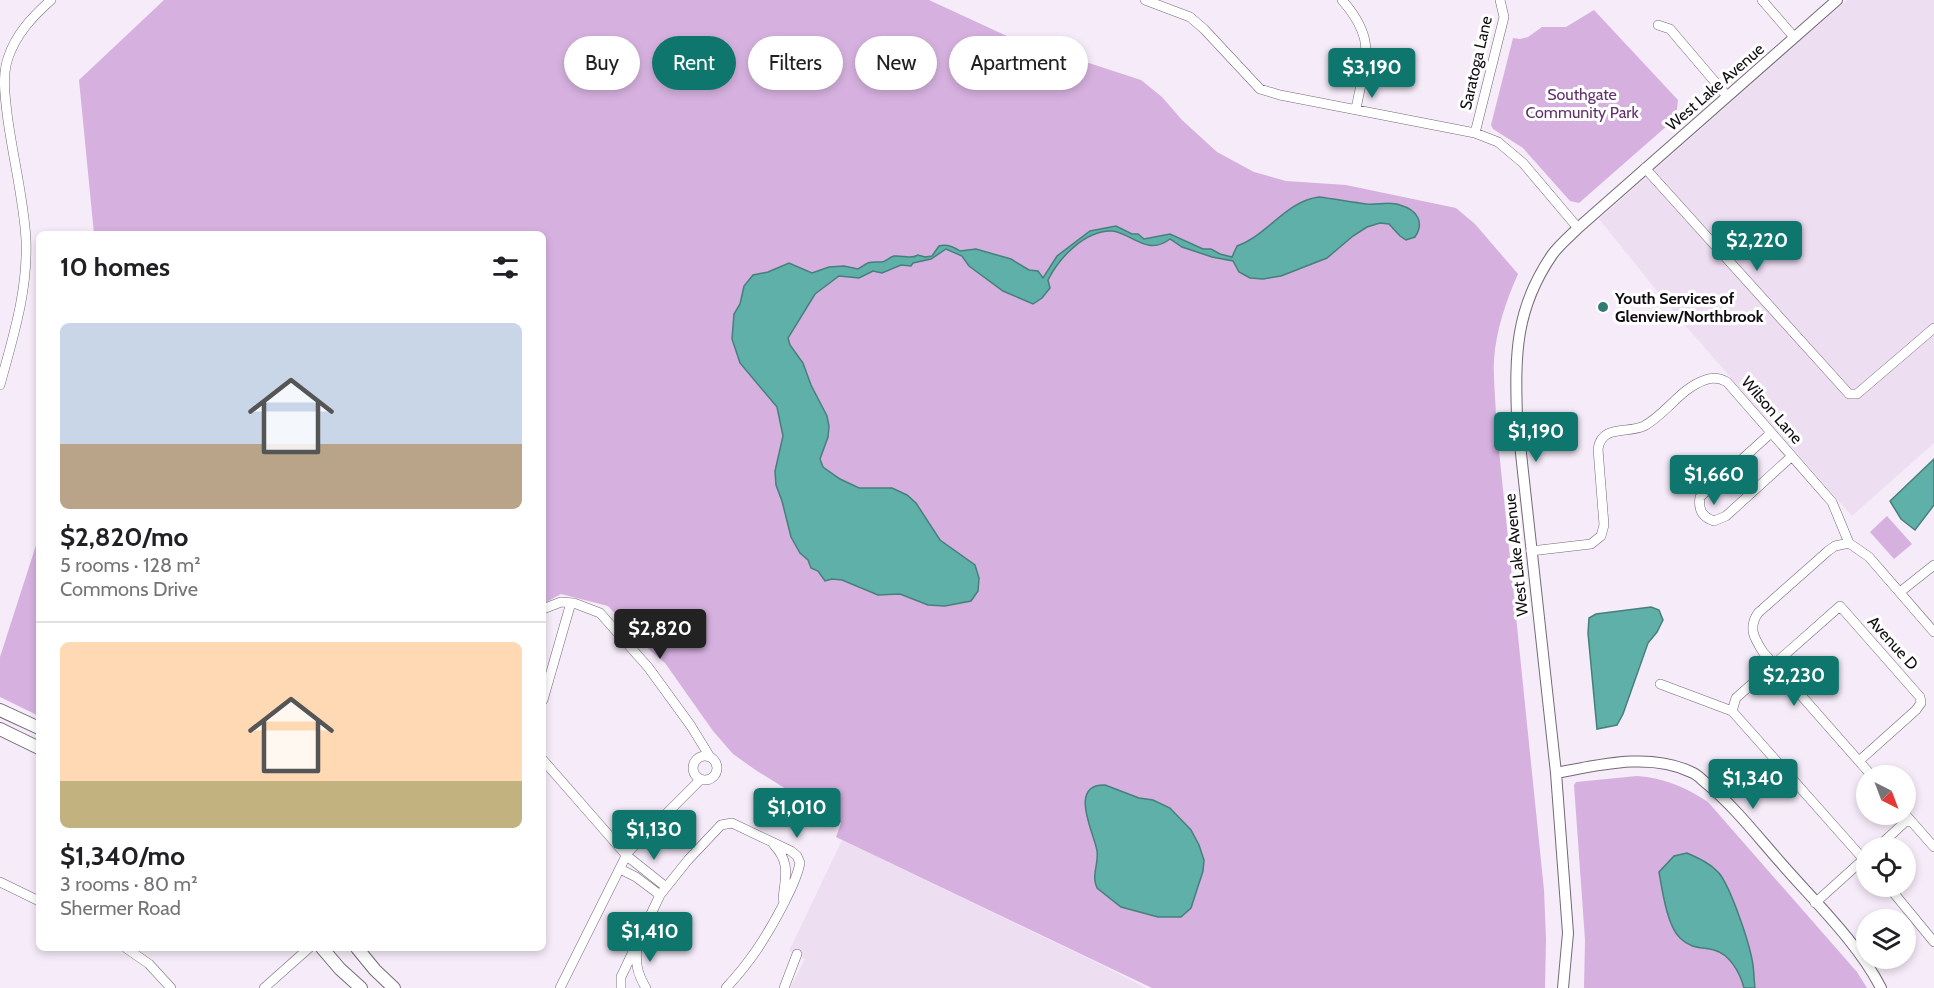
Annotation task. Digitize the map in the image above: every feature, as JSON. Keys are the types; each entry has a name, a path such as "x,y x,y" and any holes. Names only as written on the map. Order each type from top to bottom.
{"main road":[{"path":"0,710 36,727"},
{"path":"0,729 36,747"},
{"path":"324,951 361,988"},
{"path":"359,951 394,988"}],"street":[{"path":"0,384 17,325 24,290 26,240 11,146 4,81 8,59 20,33 30,19 51,0"},
{"path":"1145,0 1190,17 1204,28 1260,89 1280,95 1475,133 1498,142 1523,163 1578,228"},
{"path":"1342,0 1362,27 1366,43 1356,109"},
{"name":"Saratoga Lane","path":"1475,133 1504,17 1500,0"},
{"path":"1762,0 1794,37"},
{"name":"West Lake Avenue","path":"1563,988 1568,933 1556,773 1517,417 1515,369 1522,318 1535,285 1553,254 1578,228 1837,0"},
{"path":"1658,25 1670,29 1727,96"},
{"path":"1645,168 1849,394 1857,394 1934,328"},
{"name":"Wilson Lane","path":"1531,551 1591,544 1598,539 1604,525 1599,442 1613,431 1635,429 1648,423 1699,382 1714,378 1727,382 1832,502 1849,543"},
{"path":"1771,433 1700,497 1700,508 1705,517 1714,521 1726,516 1792,456"},
{"path":"1862,765 1774,664 1754,637 1752,626 1755,616 1828,551 1835,546 1849,543 1869,557 1934,632"},
{"path":"1900,592 1934,565"},
{"path":"546,608 561,602 574,603 600,614 648,667 717,766 716,773 707,780 700,780 694,774 694,761 701,757 710,757"},
{"path":"546,690 570,606 574,603"},
{"name":"Avenue D","path":"1774,664 1840,606 1920,696 1921,703 1917,710 1859,761"},
{"path":"1731,711 1736,698 1774,664"},
{"path":"1660,684 1731,711 1856,849"},
{"path":"1556,773 1629,762 1662,763 1692,772 1726,801 1874,973 1881,988"},
{"path":"546,763 627,856 663,891"},
{"path":"565,988 628,852 700,780"},
{"path":"621,988 621,977 663,891 721,825 732,823 797,856 800,863 798,872 766,939 752,960 726,988"},
{"path":"1888,837 1902,825"},
{"path":"1915,825 1934,847"},
{"path":"770,841 778,850 787,869 783,904"},
{"path":"1815,903 1856,867"},
{"path":"620,868 663,891"},
{"path":"0,882 36,900"},
{"path":"1897,897 1934,942"},
{"path":"638,943 636,958 638,976 646,988"},
{"path":"130,951 149,964 171,988"},
{"path":"264,988 306,951"},
{"path":"784,988 796,954"},
{"path":"560,988 578,956"}],"shaded area":[{"path":"1847,0 1934,0 1934,443 1852,516 1683,323 1599,219"},
{"path":"1319,197 1367,204 1392,203 1406,207 1418,217 1418,232 1415,237 1406,240 1389,224 1380,223 1367,227 1353,236 1327,258 1281,276 1263,279 1250,278 1239,272 1233,261 1182,247 1170,239 1162,244 1146,245 1119,232 1102,232 1083,240 1066,255 1048,280 1050,288 1033,304 1003,291 969,266 962,256 946,249 931,259 913,263 911,266 901,265 882,273 873,271 859,278 839,276 815,294 788,338 790,345 803,363 827,416 828,437 820,459 823,467 859,488 892,488 907,495 916,503 940,540 975,565 979,578 978,591 971,601 945,606 928,605 900,594 878,595 842,580 825,581 800,553 791,537 776,485 775,471 783,436 777,407 740,363 732,339 734,314 740,304 744,286 753,275 768,272 789,263 812,273 829,267 844,266 858,269 869,263 883,262 894,256 932,256 939,246 944,245 960,251 976,249 1011,259 1029,270 1038,271 1043,278 1057,256 1090,231 1116,226 1132,234 1138,234 1144,239 1170,234 1203,249 1211,249 1232,257 1237,246 1258,234 1287,211 1307,200"},
{"path":"1934,459 1934,505 1915,530 1901,519 1890,501"},
{"path":"1651,607 1659,610 1663,620 1648,643 1623,714 1617,725 1597,729 1588,633 1589,618 1596,614"},
{"path":"1105,785 1139,798 1153,800 1170,808 1191,830 1204,860 1203,871 1191,908 1181,917 1158,917 1121,907 1097,888 1095,879 1097,851 1085,801 1087,793 1094,787"},
{"path":"842,840 1146,988 790,988 805,959 789,951"},
{"path":"1687,853 1712,866 1724,880 1748,944 1755,988 1744,988 1737,970 1720,952 1688,944 1675,932 1666,907 1659,872 1674,856"}],"green space":[{"path":"164,0 929,0 1007,36 949,36 949,90 1088,90 1088,63 1141,80 1162,97 1182,120 1217,152 1254,172 1286,181 1346,185 1456,208 1475,224 1518,274 1499,327 1494,375 1496,421 1544,890 1545,988 1152,988 836,837 841,823 733,754 713,731 665,663 644,645 608,606 561,594 546,602 546,231 94,231 79,80"},
{"name":"Southgate Community Park","path":"1594,10 1678,100 1676,118 1579,203 1570,201 1523,148 1493,129 1491,125 1513,38 1528,37 1542,27 1566,27"},
{"path":"1887,516 1912,544 1894,559 1870,532"},
{"path":"36,545 36,715 0,697 0,657"},
{"path":"1637,776 1674,784 1708,802 1857,972 1867,988 1584,988 1585,940 1574,785 1576,782"}],"place":[{"name":"Youth Services of Glenview/Northbrook","path":"1603,307"}]}
